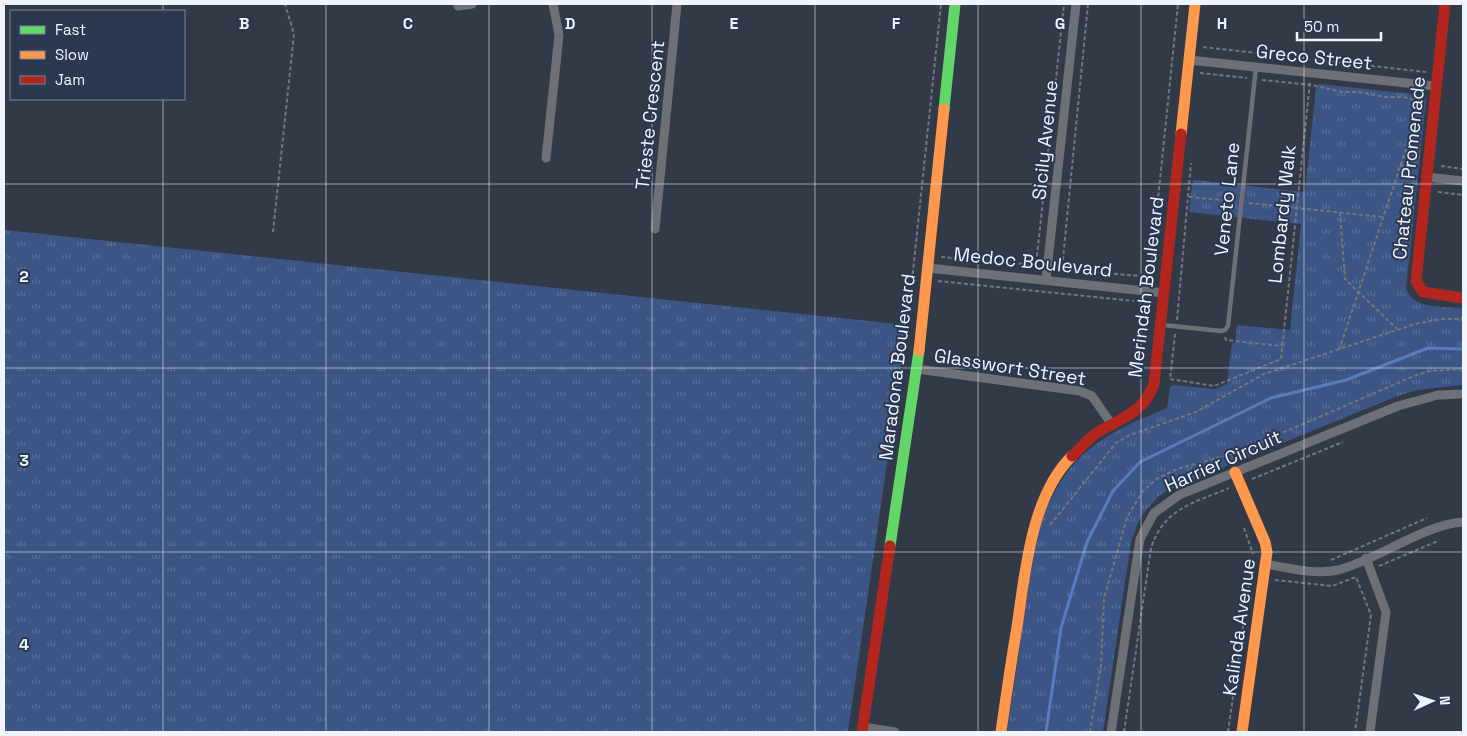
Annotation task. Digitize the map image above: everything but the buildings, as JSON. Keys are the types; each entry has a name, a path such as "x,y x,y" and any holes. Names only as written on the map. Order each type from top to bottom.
{"street":[{"path":"458,6 472,4"},
{"path":"546,158 559,35 553,4"},
{"name":"Trieste Crescent","path":"654,229 677,4"},
{"name":"Maradona Boulevard","path":"862,730 917,369 955,4"},
{"name":"Sicily Avenue","path":"1046,279 1076,4"},
{"name":"Merindah Boulevard","path":"1001,732 1027,558 1042,501 1066,462 1094,435 1132,415 1150,395 1156,374 1164,293 1195,60 1195,4"},
{"name":"Chateau Promenade","path":"1445,4 1416,281 1423,292 1463,298"},
{"name":"Greco Street","path":"1195,60 1435,86"},
{"path":"1426,177 1463,181"},
{"name":"Medoc Boulevard","path":"928,274 1046,279 1164,293"},
{"name":"Glasswort Street","path":"917,369 1080,391 1092,396 1112,425"},
{"name":"Harrier Circuit","path":"1112,732 1139,546 1145,526 1154,513 1165,503 1235,472 1398,406 1429,397 1463,394"},
{"name":"Kalinda Avenue","path":"1235,472 1265,542 1266,564 1242,732"},
{"path":"1266,564 1323,572 1340,569 1439,528 1463,522"},
{"path":"1366,558 1386,612 1370,732"},
{"path":"862,730 896,732"}],"lane":[{"name":"Veneto Lane","path":"1224,331 1228,326 1256,67"},
{"path":"1161,325 1224,331"}],"path":[{"path":"273,232 294,34 285,4"},
{"path":"910,300 941,4"},
{"path":"928,255 1036,265 1064,4"},
{"path":"1088,4 1062,269 1150,277 1178,4"},
{"path":"1199,80 1195,60 1203,47 1204,38"},
{"path":"1203,47 1426,72 1426,77"},
{"name":"Lombardy Walk","path":"1176,326 1170,380 1214,386 1281,359 1309,85 1342,92 1404,97 1412,100"},
{"path":"1412,100 1422,102"},
{"path":"1339,350 1418,112 1412,100"},
{"path":"1406,150 1414,161 1420,163"},
{"path":"1176,326 1192,160"},
{"path":"1400,166 1414,161"},
{"path":"1441,167 1463,169"},
{"path":"1437,192 1463,195"},
{"path":"1188,196 1383,217"},
{"path":"1340,212 1344,274 1348,284 1397,329"},
{"path":"928,274 1142,302"},
{"path":"1047,530 1116,443 1130,435 1196,412 1264,374 1397,329 1442,319 1463,319"},
{"path":"1224,331 1226,340 1282,346"},
{"path":"1090,732 1100,674 1104,599 1127,517 1143,491 1158,478 1177,468 1238,452 1414,376 1430,371 1463,369"},
{"path":"1253,478 1343,442"},
{"path":"1124,732 1150,548 1154,536 1166,519 1176,511 1230,488"},
{"path":"1326,562 1427,518"},
{"path":"1242,520 1253,559"},
{"path":"1228,732 1252,565"},
{"path":"1273,580 1332,586 1356,577 1372,615 1356,732"}],"green space":[{"path":"1320,84 1421,95 1426,100 1406,288 1409,295 1415,300 1430,306 1463,308 1463,385 1417,390 1395,397 1160,495 1141,516 1131,542 1103,732 1007,732 1036,535 1046,508 1065,476 1076,462 1102,440 1132,423 1167,408 1170,387 1173,385 1215,389 1227,384 1232,343 1235,343 1237,325 1290,330 1301,224 1189,212 1193,180 1305,192 1316,87"},
{"path":"4,230 907,325 848,732 4,732"}],"waterway":[{"path":"1046,732 1061,628 1087,542 1113,491 1140,462 1271,398 1346,380 1428,348 1463,349"}],"traffic: fast":[{"path":"944,109 955,4"},
{"path":"890,546 919,351"}],"traffic: slow":[{"path":"1181,134 1195,4"},
{"path":"919,351 944,109"},
{"path":"1001,732 1023,583 1032,536 1047,492 1058,473 1072,456"},
{"path":"1235,472 1265,542 1267,552 1242,732"}],"traffic: jam":[{"path":"1445,4 1416,281 1423,292 1463,298"},
{"path":"1072,456 1095,434 1137,409 1144,402 1154,384 1181,134"},
{"path":"862,732 890,546"}]}
